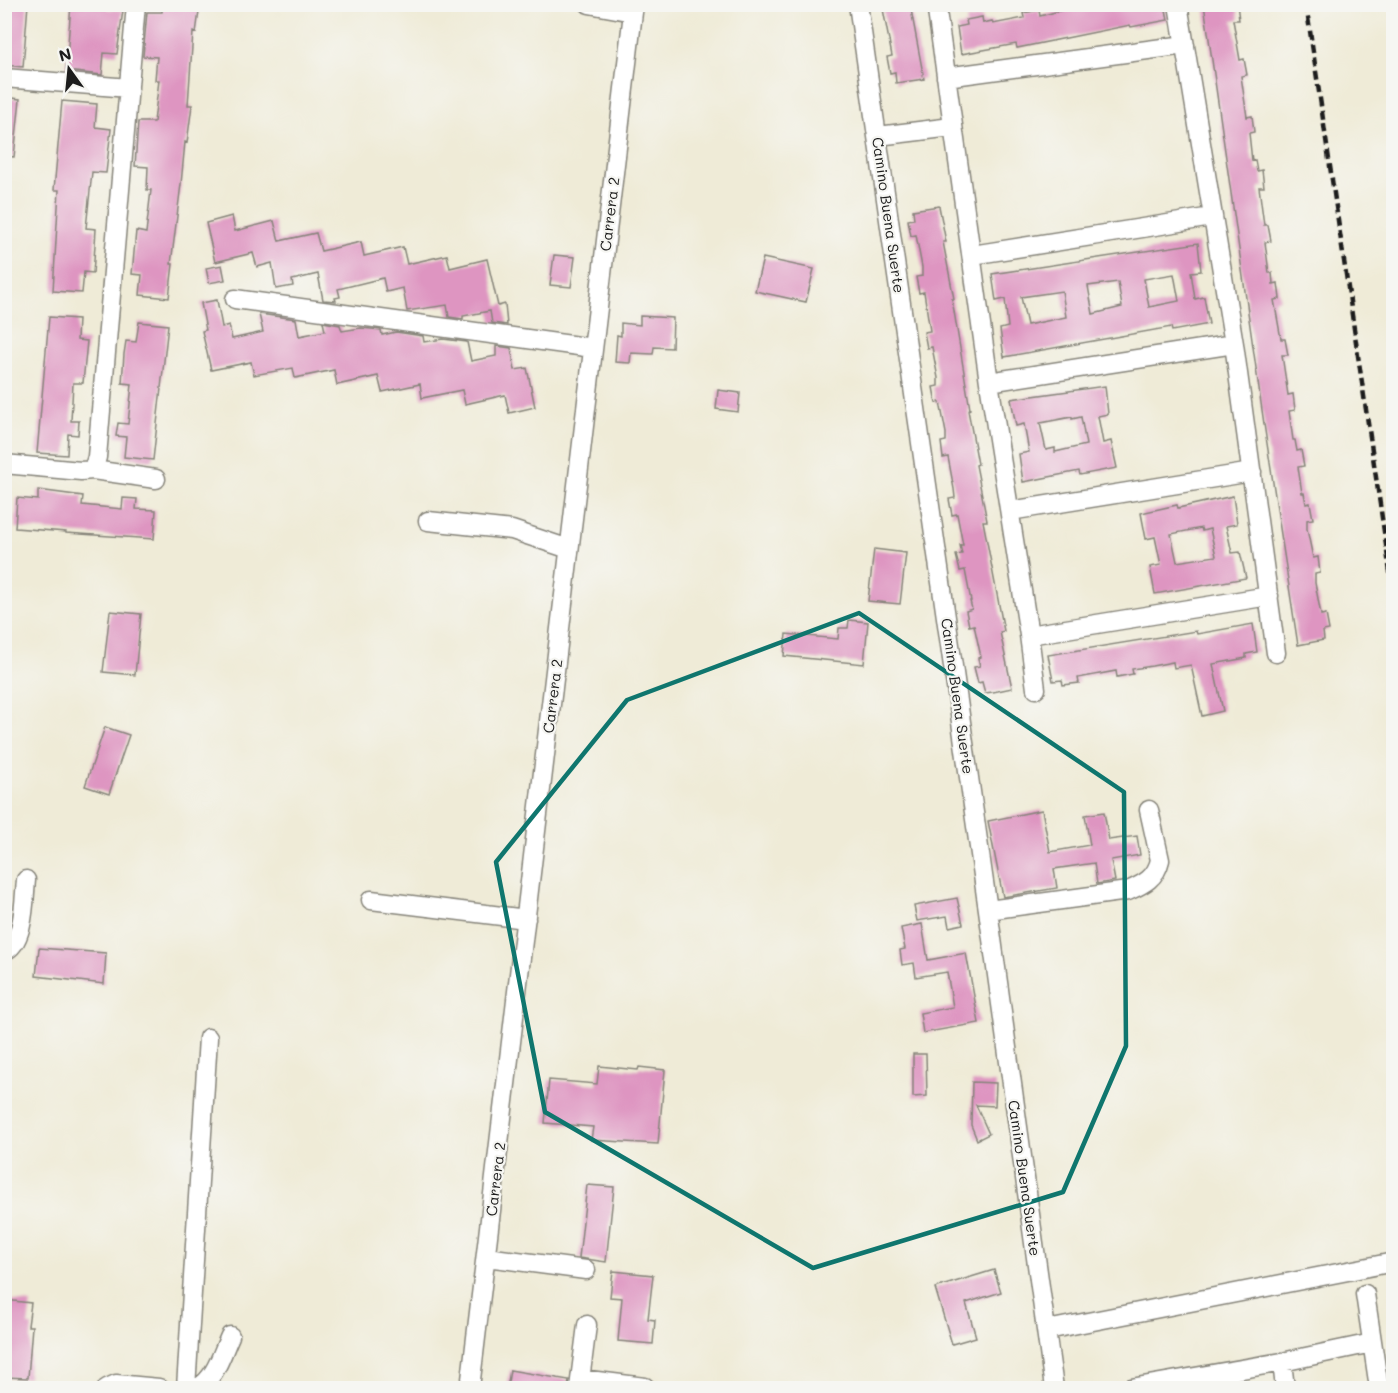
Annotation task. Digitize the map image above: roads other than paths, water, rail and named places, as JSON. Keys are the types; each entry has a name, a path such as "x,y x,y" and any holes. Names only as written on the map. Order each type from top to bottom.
{"street":[{"path":"93,470 97,457 136,4"},
{"path":"589,4 634,8"},
{"name":"Camino Buena Suerte","path":"858,4 1054,1389"},
{"path":"936,4 989,382 1036,689"},
{"path":"1178,4 1234,344 1276,653"},
{"name":"Carrera 2","path":"470,1389 634,8"},
{"path":"946,77 1185,45"},
{"path":"4,78 129,88"},
{"path":"878,136 952,127"},
{"path":"972,255 1212,217"},
{"path":"235,300 593,348"},
{"path":"989,382 1234,344"},
{"path":"4,464 81,471 93,470 156,479"},
{"path":"1010,511 1252,472"},
{"path":"428,521 512,530 569,549"},
{"path":"1029,634 1269,596"},
{"path":"988,910 1128,891 1149,881 1158,868 1160,860 1149,810"},
{"path":"4,951 10,949 20,934 26,880"},
{"path":"371,900 526,919"},
{"path":"186,1389 208,1038"},
{"path":"486,1257 586,1270"},
{"path":"1047,1330 1394,1262"},
{"path":"1365,1294 1379,1389"},
{"path":"586,1325 580,1384 645,1387"},
{"path":"197,1389 210,1378 230,1336"},
{"path":"1131,1389 1372,1343"},
{"path":"1282,1362 1285,1389"},
{"path":"1169,1382 1187,1389"},
{"path":"107,1389 116,1384 159,1388"}],"railway":[{"path":"1306,4 1394,599"}]}
